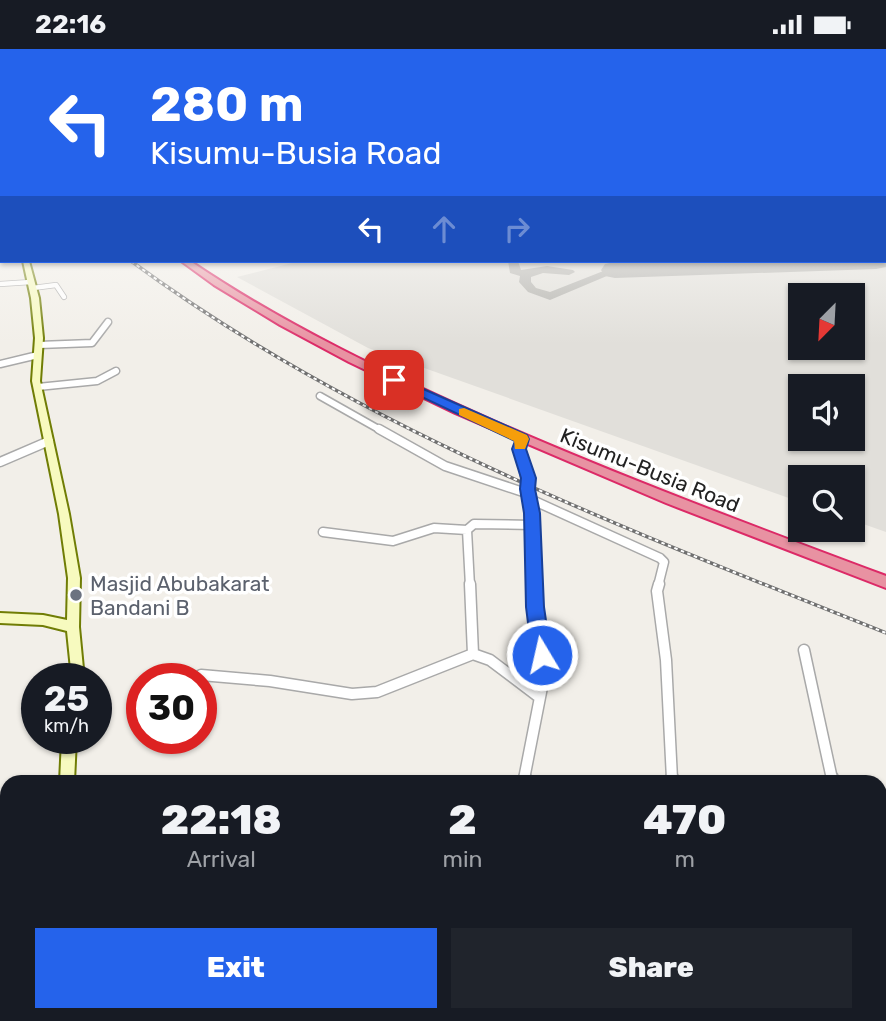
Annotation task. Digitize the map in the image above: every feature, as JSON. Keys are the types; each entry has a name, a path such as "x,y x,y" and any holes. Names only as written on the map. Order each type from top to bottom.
{"highway":[{"name":"Kisumu-Busia Road","path":"187,263 276,318 340,353 522,439 886,582"},
{"name":"Kisumu-Busia Road","path":"197,263 311,331 424,387 559,448 886,574"}],"street":[{"path":"26,263 32,285 38,350 38,387 74,578 73,627 76,663"},
{"path":"1,285 56,285 64,297"},
{"path":"0,364 38,350 88,344 98,338 108,322"},
{"path":"38,387 97,381 116,371"},
{"path":"320,396 445,465 529,496 664,562 657,591 666,660 672,775"},
{"path":"522,439 520,456 528,478 533,525 535,607 543,683 525,775"},
{"path":"0,462 49,441"},
{"path":"323,532 393,541 434,528 467,530 474,524 533,525"},
{"path":"467,530 473,653"},
{"path":"0,618 43,620 73,627"},
{"path":"804,650 832,775"},
{"path":"217,677 352,694 377,691 473,653 494,662 514,681 539,697"},
{"path":"67,775 68,754"}],"shaded area":[{"path":"292,263 886,263 886,532 865,525 865,465 788,465 788,498 368,348 237,277"}],"taxiway":[{"path":"514,263 516,273 532,273"},
{"path":"532,273 552,269 569,272"},
{"path":"532,273 526,276 525,282 532,290 550,296 615,270"},
{"path":"532,273 538,273"}],"runway":[{"path":"615,270 818,263"}],"railway":[{"path":"134,263 218,321 308,375 401,425 593,514 886,633"}],"slow traffic":[{"path":"464,412 522,439 520,446"}],"place":[{"name":"Masjid Abubakarat Bandani B","path":"76,595"}],"route":[{"path":"394,380 522,439 519,449 528,478 527,489 532,513 535,607 542,655"}]}
